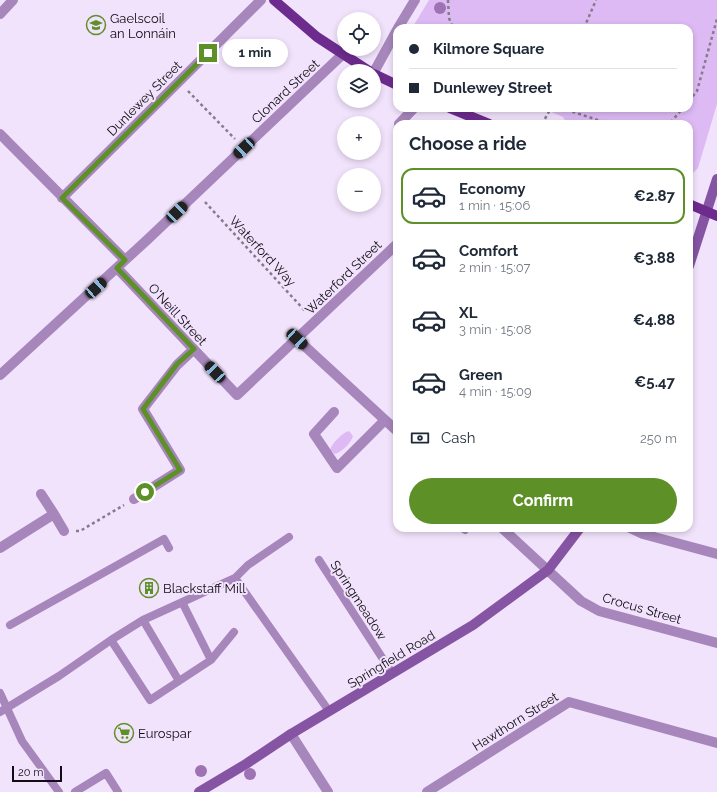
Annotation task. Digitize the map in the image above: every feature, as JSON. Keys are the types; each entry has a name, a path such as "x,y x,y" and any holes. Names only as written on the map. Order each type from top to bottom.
{"main road":[{"path":"274,0 317,37 337,50"},
{"path":"346,56 358,64"},
{"path":"381,77 393,83"},
{"path":"460,112 479,120"},
{"path":"693,253 717,179"},
{"path":"693,206 717,216"},
{"name":"Springfield Road","path":"199,792 246,764 291,734 473,625 548,570 577,532"}],"street":[{"path":"0,14 13,0"},
{"name":"Dunlewey Street","path":"62,198 261,0"},
{"path":"401,24 415,0"},
{"path":"379,64 393,38"},
{"name":"Clonard Street","path":"0,376 197,193 341,56"},
{"path":"402,120 410,112"},
{"path":"0,134 125,260"},
{"name":"Waterford Street","path":"237,395 393,249"},
{"name":"O'Neill Street","path":"117,268 237,395"},
{"path":"297,339 393,428"},
{"path":"134,499 180,470 143,409 177,364 194,349"},
{"path":"334,412 314,434 338,468 385,420"},
{"path":"41,494 64,531"},
{"path":"0,548 54,514"},
{"name":"Crocus Street","path":"506,532 581,602 599,611 717,643"},
{"path":"639,532 717,554"},
{"name":"Hawthorn Street","path":"427,792 569,702 717,743"},
{"path":"291,734 328,792"}],"lane":[{"path":"0,712 59,676 143,620 182,602 196,593 235,578 248,565 289,537"},
{"path":"10,625 164,539 169,548"},
{"name":"Springmeadow","path":"319,560 392,673"},
{"path":"235,578 329,711"},
{"path":"182,602 211,660"},
{"path":"143,620 179,681"},
{"path":"111,640 150,700 211,660 234,632"},
{"path":"0,693 22,741 59,792"},
{"path":"75,792 106,773 118,792"}],"path":[{"path":"448,0 449,18 451,24"},
{"path":"586,24 596,0"},
{"path":"693,96 697,91 717,18"},
{"path":"179,82 244,148"},
{"path":"573,112 598,120"},
{"path":"673,120 680,112"},
{"name":"Waterford Way","path":"197,193 315,322"},
{"path":"64,531 80,531 134,499"}],"shaded area":[{"path":"429,0 717,0 717,104 698,168 693,173 693,120 565,120 563,117 551,112 693,112 693,24 414,24"},
{"path":"349,431 353,436 350,441 343,449 335,454 330,450 333,444 340,436"}],"place":[{"name":"Gaelscoil an Lonnáin","path":"96,25"},
{"name":"Blackstaff Mill","path":"149,588"},
{"name":"Eurospar","path":"124,733"}],"route":[{"path":"145,492 180,470 143,409 177,364 194,349 117,268 125,260 62,198 208,53"}]}
